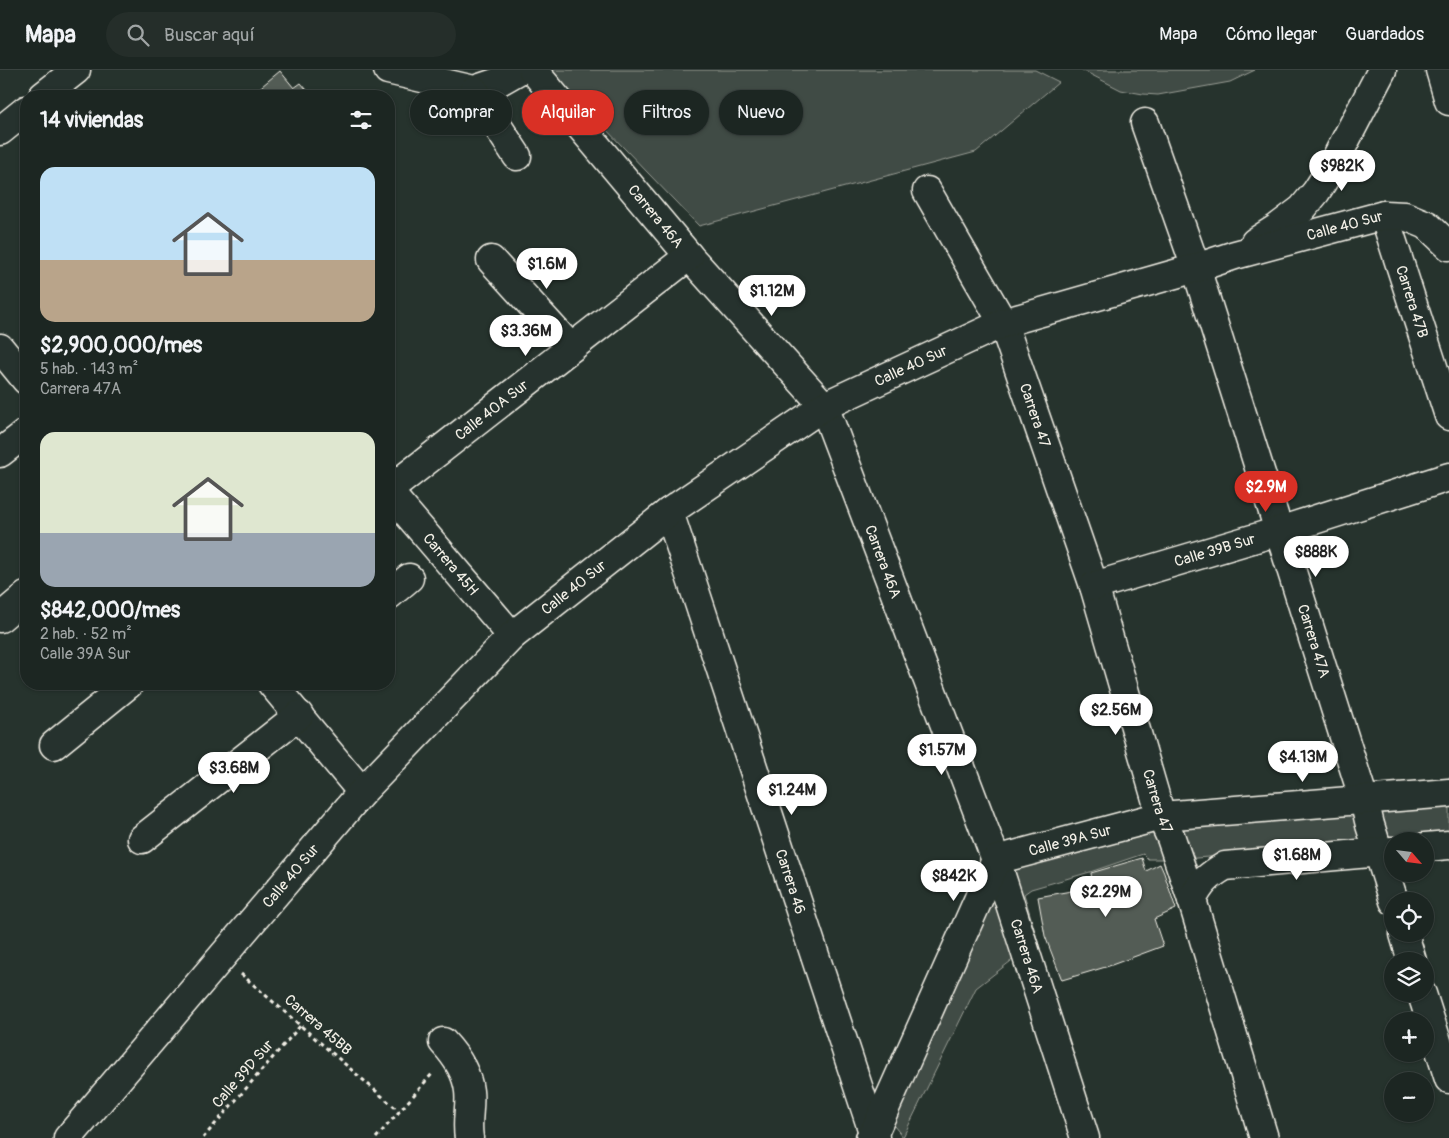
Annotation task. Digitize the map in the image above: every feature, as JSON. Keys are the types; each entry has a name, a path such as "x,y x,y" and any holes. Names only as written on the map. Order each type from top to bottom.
{"street":[{"path":"51,90 76,70"},
{"path":"388,70 474,90 498,82 519,70"},
{"name":"Carrera 46A","path":"533,70 689,256 824,406 996,860 1085,1138"},
{"name":"Calle 40 Sur","path":"1235,255 1277,228 1302,208 1316,192 1330,170 1382,70"},
{"path":"0,130 20,115"},
{"name":"Carrera 47A","path":"1146,123 1196,268 1364,800 1384,849"},
{"path":"503,135 517,156"},
{"name":"Carrera 47","path":"927,191 1003,323 1094,586 1161,816 1171,838 1192,900 1264,1138"},
{"name":"Calle 40 Sur","path":"68,1138 362,792 512,636 669,512 824,406 1003,323 1196,268 1235,255 1384,215 1405,216 1427,225 1449,246"},
{"name":"Carrera 47B","path":"1384,215 1449,416"},
{"name":"Calle 40A Sur","path":"395,486 689,256"},
{"path":"491,260 571,348"},
{"path":"0,348 20,373"},
{"path":"0,453 20,438"},
{"name":"Calle 39B Sur","path":"1094,586 1278,532 1449,477"},
{"name":"Carrera 45H","path":"395,498 512,636"},
{"name":"Carrera 46","path":"669,512 873,1136"},
{"path":"0,618 20,601"},
{"path":"54,745 121,690"},
{"path":"280,690 362,792"},
{"path":"142,839 299,715"},
{"name":"Calle 39A Sur","path":"996,860 1161,816 1449,793"},
{"path":"1434,846 1449,845"},
{"path":"1192,900 1198,888 1210,874 1225,866 1384,851"},
{"path":"873,1136 996,860"},
{"path":"1425,1002 1449,1079"},
{"path":"444,1042 456,1055 466,1075 470,1091 467,1127 469,1138"}],"path":[{"name":"Carrera 45BB","path":"222,956 254,987 301,1025 399,1111"},
{"name":"Calle 39D Sur","path":"203,1138 301,1025"},
{"path":"376,1138 433,1074"}],"shaded area":[{"path":"549,70 1035,70 1059,82 976,152 699,226 612,135 614,135 614,90 568,90"},
{"path":"1082,70 1255,70 1230,82 1158,95 1121,90"},
{"path":"1449,793 1449,845 1434,842 1434,832 1384,832 1384,842 1185,859 1148,859 1143,854 1031,889 1024,894 1041,952 1015,958 976,988 903,1137 885,1115 998,864 1161,816"}],"building":[{"path":"280,71 294,88 301,83 307,90 257,90"},
{"path":"1142,858 1146,871 1160,864 1176,909 1154,919 1163,946 1109,966 1062,980 1045,936 1038,897 1093,887 1091,873"}]}
